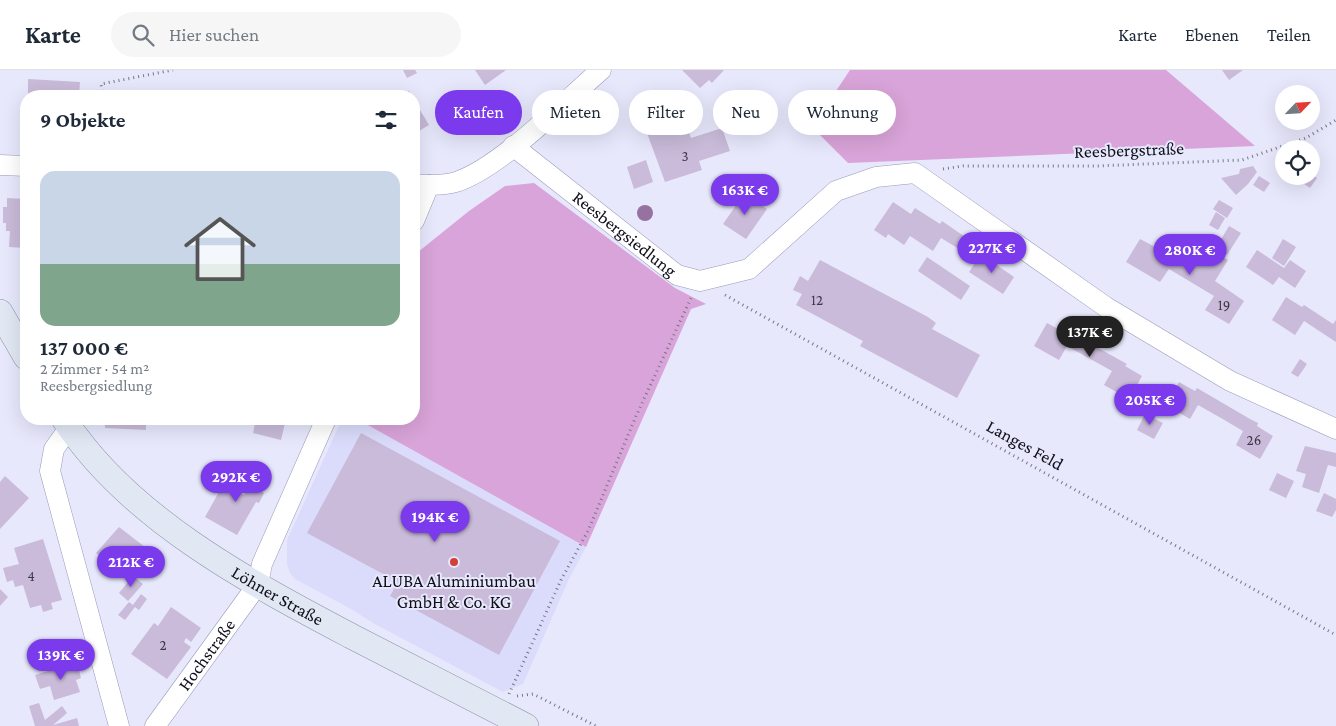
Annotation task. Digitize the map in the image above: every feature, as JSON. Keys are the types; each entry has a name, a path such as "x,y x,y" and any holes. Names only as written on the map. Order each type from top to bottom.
{"main road":[{"path":"4,326 20,349"},
{"name":"Löhner Straße","path":"68,425 99,464 161,520 258,584 315,617 526,726"}],"street":[{"path":"421,185 455,182 481,171 601,70"},
{"name":"Reesbergsiedlung","path":"513,146 677,275 700,281 749,269 836,191 876,177 915,173"},
{"path":"0,165 20,166"},
{"path":"915,173 1106,307 1230,381 1336,429"},
{"path":"65,425 54,449 50,470 119,726"},
{"path":"258,584 262,564 323,425"},
{"name":"Hochstraße","path":"155,726 258,584"}],"path":[{"path":"102,90 101,84 174,70"},
{"name":"Reesbergstraße","path":"915,173 963,166 1098,166 1242,160 1306,138 1336,120"},
{"path":"500,713 562,580 588,531 636,416 700,281"},
{"name":"Langes Feld","path":"700,281 1336,635"}],"shaded area":[{"path":"850,70 1166,70 1255,146 848,163 820,135 896,135 896,90 837,90"},
{"path":"534,183 675,288 706,304 691,309 586,547 368,425 420,425 420,250 469,211 505,186"},
{"name":"ALUBA Aluminiumbau GmbH & Co. KG","path":"339,425 368,425 586,547 569,579 523,684 503,692 295,579 290,573 287,564 287,540"}],"building":[{"path":"403,70 415,70 417,73 407,78"},
{"path":"475,70 506,70 485,85"},
{"path":"682,70 724,70 712,83 709,80 700,88"},
{"path":"1222,70 1243,70 1229,80"},
{"path":"28,79 80,82 79,90 28,90"},
{"path":"420,110 429,125 420,130"},
{"path":"713,131 713,135 724,135 730,151 699,161 702,170 665,182 648,135 690,135 691,138"},
{"path":"646,160 653,182 634,189 627,167"},
{"path":"1253,166 1257,172 1236,195 1221,178 1239,174 1240,169"},
{"path":"1259,176 1270,183 1264,192 1253,185"},
{"path":"744,194 767,209 746,239 723,224"},
{"path":"7,198 20,199 20,248 9,247 10,231 6,231 6,223 3,223 3,207 7,207"},
{"path":"1219,200 1233,208 1227,218 1213,209"},
{"path":"893,202 911,214 915,208 940,224 942,221 971,241 964,252 941,238 933,251 910,236 904,245 888,234 886,238 874,230"},
{"path":"1216,212 1225,218 1218,230 1209,225"},
{"path":"1229,226 1241,233 1227,255 1216,248"},
{"path":"1140,239 1191,266 1198,255 1206,259 1212,250 1228,260 1215,281 1244,301 1229,324 1205,310 1214,296 1169,269 1160,282 1126,262"},
{"path":"1283,239 1296,247 1284,266 1272,258"},
{"path":"1257,250 1284,268 1290,260 1306,271 1295,288 1279,277 1273,285 1246,267"},
{"path":"981,254 1014,277 1003,294 969,272"},
{"path":"927,257 970,286 961,300 918,271"},
{"path":"820,260 928,317 936,323 932,329 980,355 957,398 860,346 863,341 796,305 802,294 793,290 800,276 808,281"},
{"path":"1286,297 1302,307 1304,305 1333,324 1336,320 1336,342 1304,321 1295,335 1272,320"},
{"path":"1047,323 1064,332 1065,330 1073,334 1127,364 1125,366 1142,376 1129,399 1104,385 1112,371 1067,346 1059,360 1034,346"},
{"path":"1300,359 1307,364 1298,377 1291,373"},
{"path":"1179,382 1195,391 1197,388 1258,423 1257,426 1273,436 1260,459 1236,445 1243,431 1221,418 1198,405 1190,419 1166,405"},
{"path":"1145,414 1163,423 1154,439 1137,430"},
{"path":"105,425 146,425 146,430 105,428"},
{"path":"255,425 285,425 281,440 253,433"},
{"name":"ALUBA Aluminiumbau GmbH & Co. KG","path":"361,433 560,541 499,655 390,596 398,582 307,533"},
{"path":"1305,446 1336,453 1336,467 1328,465 1319,493 1302,487 1306,474 1296,471"},
{"path":"248,469 267,480 261,491 264,493 259,503 256,502 237,535 205,517 224,483 244,495 250,486 242,481"},
{"path":"1277,473 1294,481 1286,498 1269,490"},
{"path":"5,476 29,498 0,529 0,482"},
{"path":"1324,493 1336,499 1336,510 1332,517 1316,511"},
{"path":"119,527 154,554 141,570 135,566 126,576 96,553"},
{"path":"43,539 62,600 51,603 53,609 43,612 41,605 30,608 23,585 15,587 13,580 7,582 3,568 19,564 14,548"},
{"path":"133,576 143,584 128,601 119,593"},
{"path":"0,589 8,597 0,606"},
{"path":"141,594 147,599 139,610 135,607 125,620 118,615 129,602 133,605"},
{"path":"171,607 201,628 191,642 186,638 184,642 191,647 167,679 131,654 154,623 158,626"},
{"path":"77,662 81,678 76,680 80,692 54,700 50,686 40,689 35,675"},
{"path":"39,703 45,720 62,706 67,713 53,725 77,718 79,726 35,726 29,706"}],"place":[{"name":"ALUBA Aluminiumbau GmbH & Co. KG","path":"454,562"}]}
